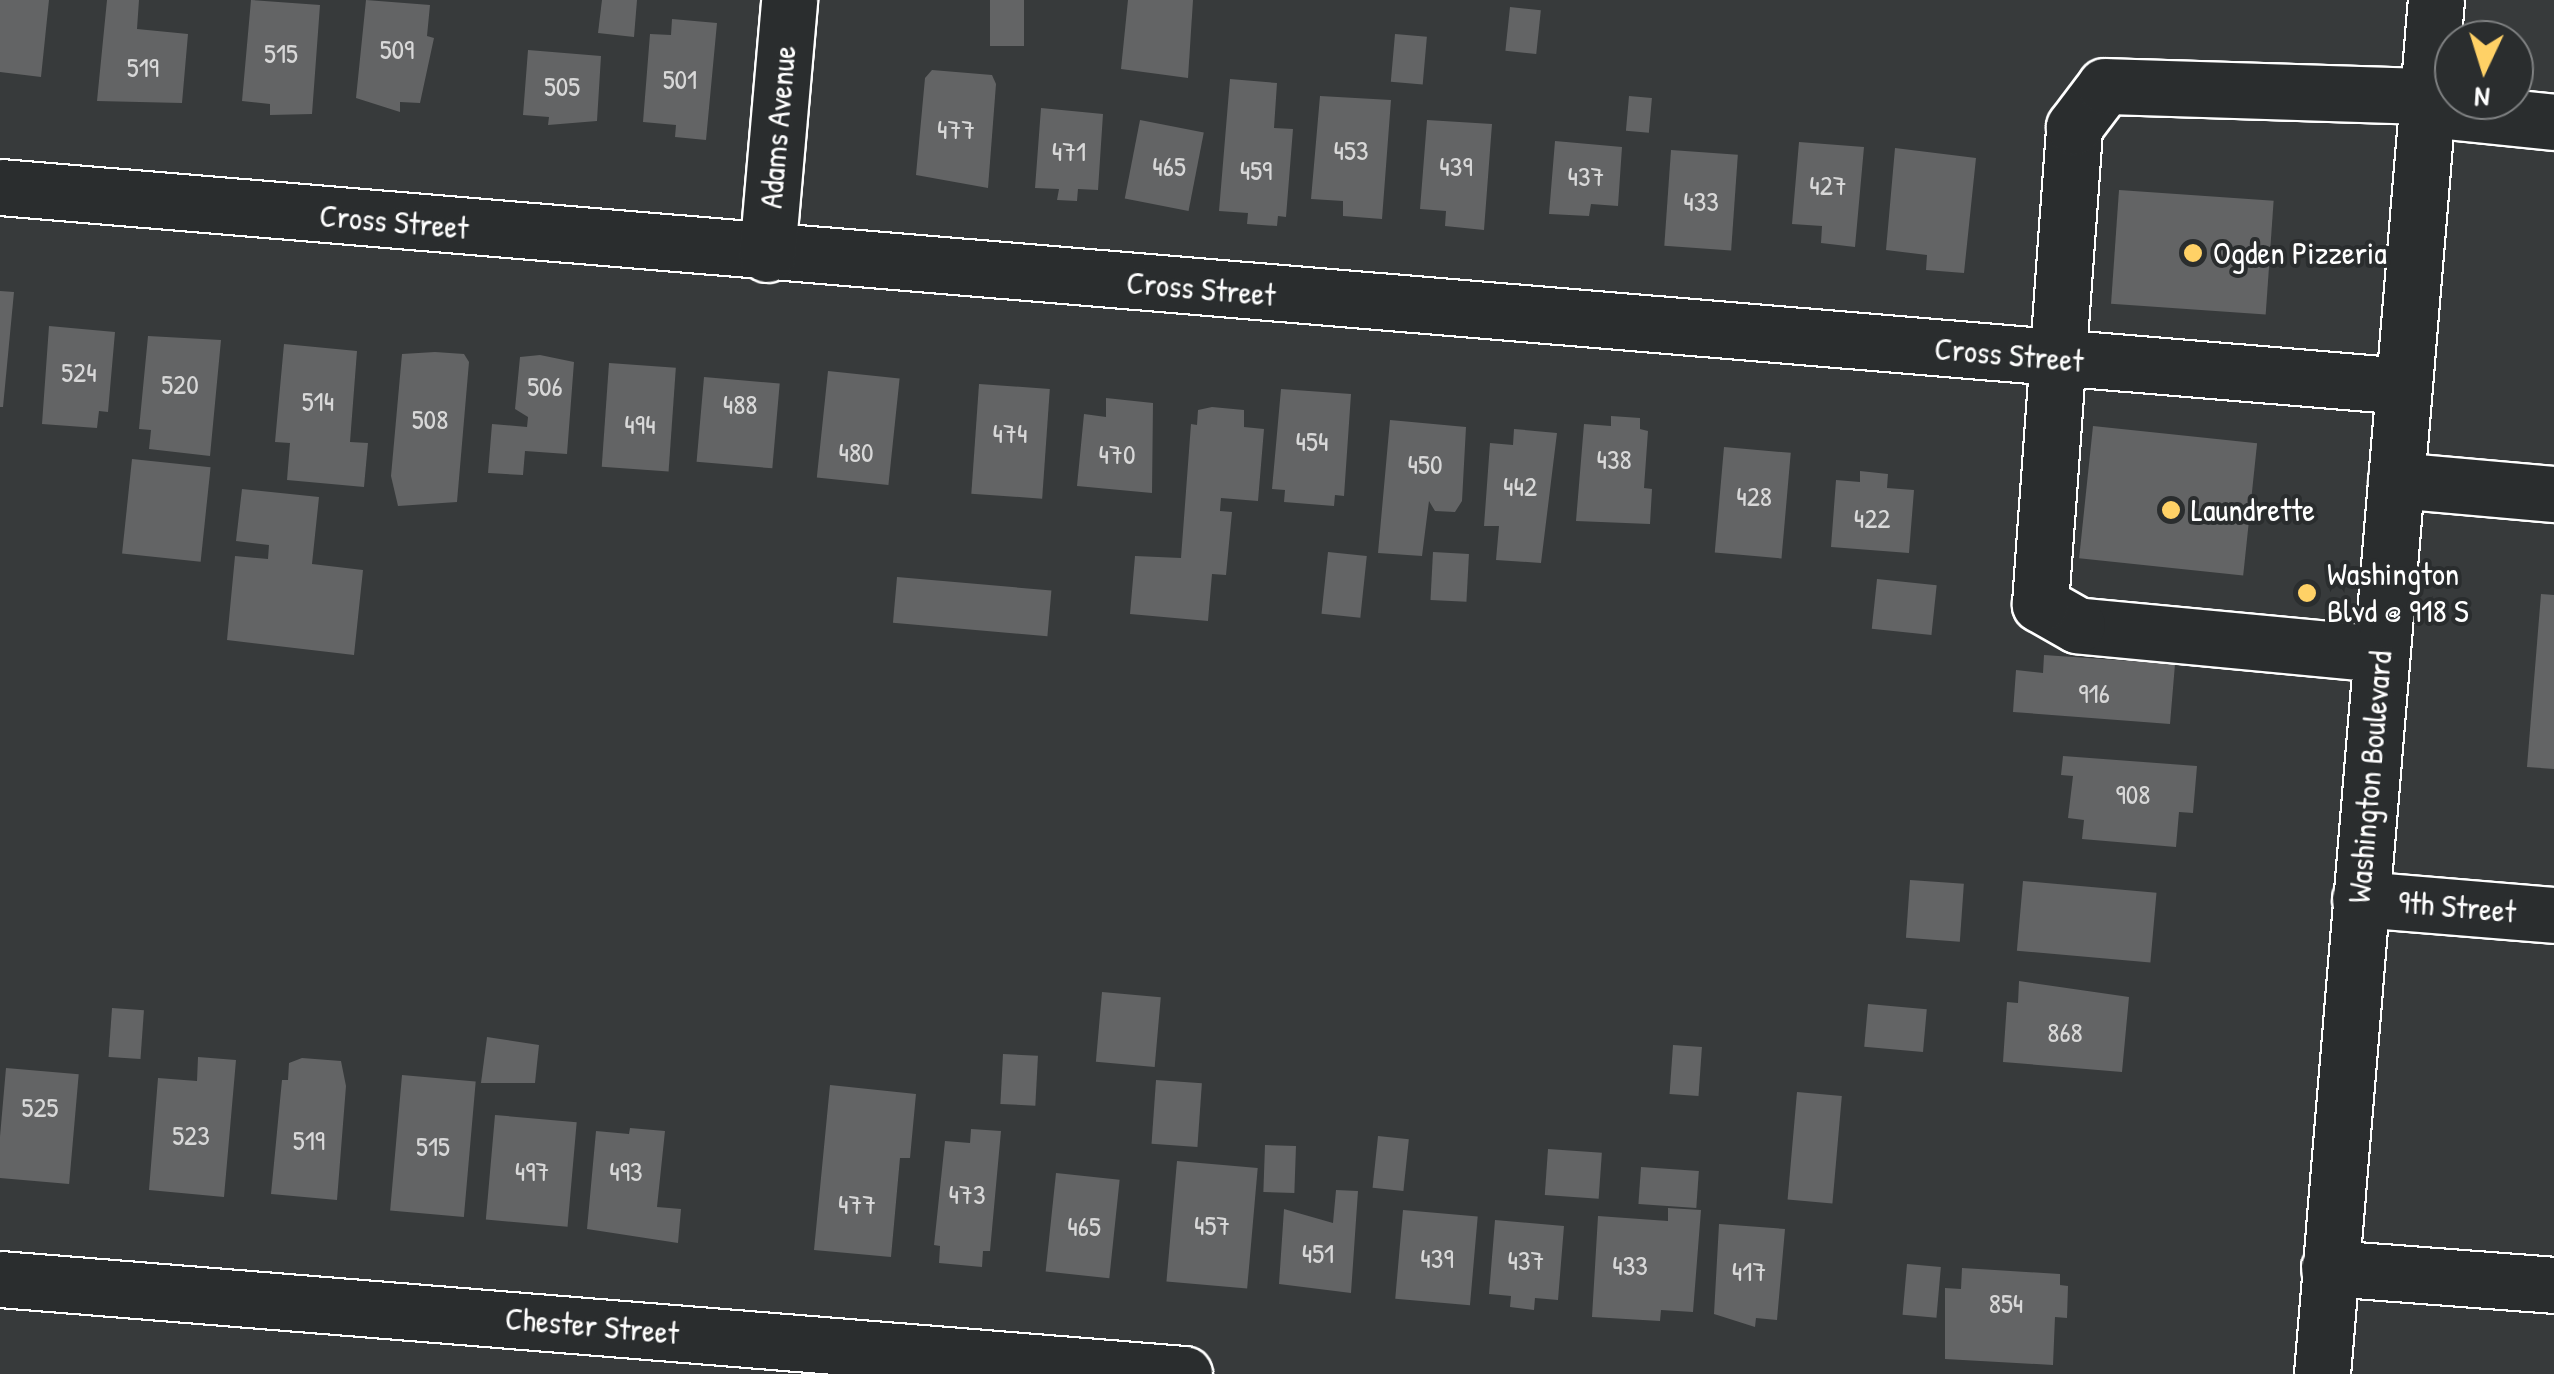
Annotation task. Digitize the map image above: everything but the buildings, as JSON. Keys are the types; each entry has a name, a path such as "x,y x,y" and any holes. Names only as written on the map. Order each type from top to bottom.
{"street":[{"name":"Adams Avenue","path":"767,254 790,0"},
{"name":"Washington Boulevard","path":"2322,1374 2436,0"},
{"path":"2380,654 2077,625 2040,604 2074,128 2105,86 2427,102 2554,122"},
{"name":"Cross Street","path":"0,187 767,254 2403,386"},
{"path":"2396,480 2554,494"},
{"name":"9th Street","path":"2360,898 2554,915"},
{"path":"2329,1268 2554,1286"},
{"name":"Chester Street","path":"0,1279 1184,1374"}],"place":[{"name":"Ogden Pizzeria","path":"2193,253"},
{"name":"Laundrette","path":"2171,510"},
{"name":"Washington Blvd @ 918 S","path":"2307,593"}]}
